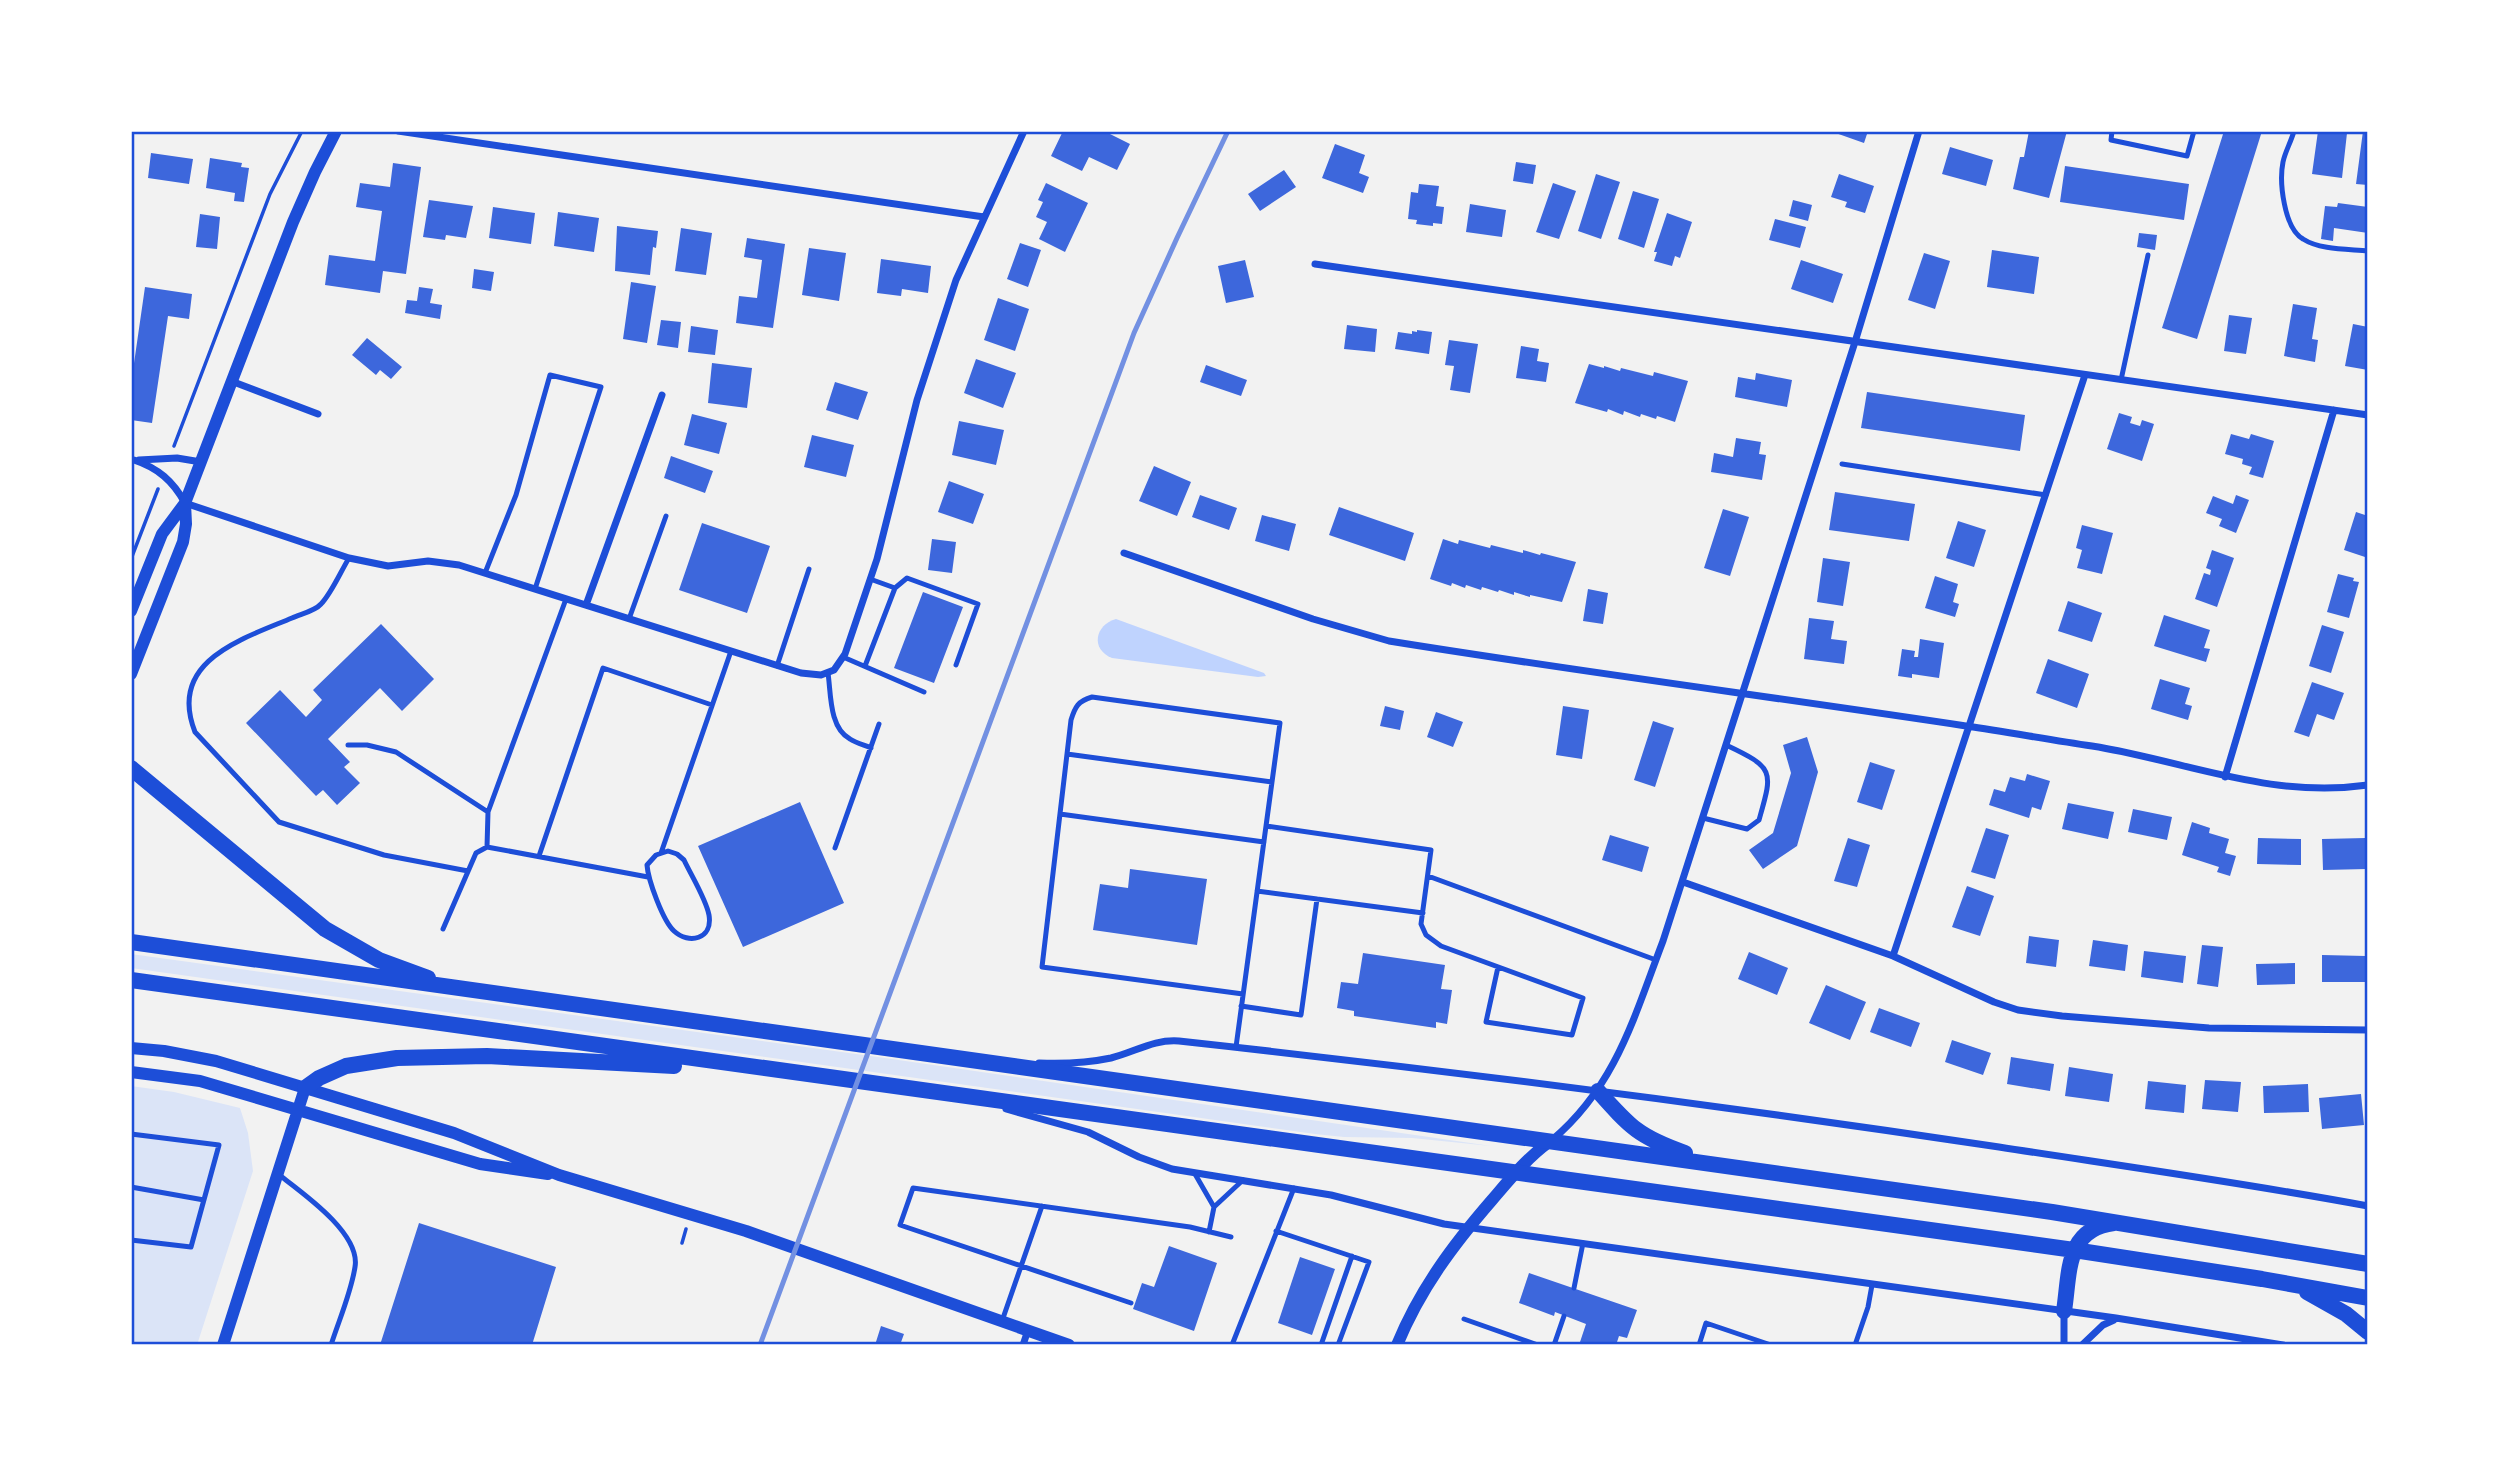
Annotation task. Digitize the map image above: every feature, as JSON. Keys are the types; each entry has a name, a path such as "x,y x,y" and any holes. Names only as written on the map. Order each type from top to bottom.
{"main road":[{"path":"131,768 311,919 338,938 395,966 452,985 491,994"},
{"path":"131,942 2124,1223 2368,1264"},
{"path":"131,980 2074,1250 2368,1298"},
{"path":"305,1088 319,1077 346,1066 382,1059 423,1057 531,1058 785,1072"},
{"path":"1598,1091 1630,1126 1651,1141 1734,1167"},
{"path":"2064,1311 2074,1250 2081,1238 2095,1228 2124,1223"},
{"path":"2289,1283 2346,1314 2368,1332"}],"street":[{"path":"131,611 162,534 185,503 300,205 337,131"},
{"path":"398,131 984,216"},
{"path":"185,503 349,558 388,566 428,562 459,565 777,666 801,673 825,674 834,670 843,657 870,579 917,400 956,280 1024,131"},
{"path":"1397,1345 1424,1291 1449,1251 1516,1172 1573,1120 1598,1091 1626,1038 1683,882 1855,342 1919,131"},
{"path":"1315,264 2368,415"},
{"path":"1893,956 2085,374"},
{"path":"231,381 318,414"},
{"path":"586,605 662,395"},
{"path":"2225,777 2334,410"},
{"path":"133,460 177,458 201,461"},
{"path":"131,674 183,542 186,524 185,503 168,478 153,467 133,460"},
{"path":"1124,553 1313,619 1389,640 2105,748 2225,777 2287,787 2321,790 2368,785"},
{"path":"1683,882 1893,956 1994,1002 2018,1010 2209,1028 2368,1030"},
{"path":"926,1054 1067,1063 1113,1057 1161,1041 1236,1047 1853,1125 2255,1186 2368,1206"},
{"path":"131,1047 216,1061 477,1141 559,1175 746,1231 1069,1345"},
{"path":"131,1072 200,1081 480,1164 559,1175"},
{"path":"223,1345 305,1088"},
{"path":"923,1091 1070,1125 1109,1140 1160,1166 1362,1201 1434,1222 2116,1318 2283,1345"},
{"path":"2064,1311 2064,1345"},
{"path":"2082,1345 2103,1325 2116,1318"},
{"path":"1023,1345 1028,1330"}],"lane":[{"path":"2112,131 2111,140 2187,156 2194,131"},
{"path":"2294,131 2283,162 2281,183 2292,227 2302,239 2322,246 2368,251"},
{"path":"2121,380 2148,255"},
{"path":"485,573 516,495 550,375 601,387 535,589"},
{"path":"1842,464 2046,495"},
{"path":"629,619 666,516"},
{"path":"349,558 321,605 235,643 209,659 197,673 191,689 190,719 195,732 279,822 384,855 468,871"},
{"path":"777,666 808,569"},
{"path":"865,666 895,588 907,578 978,604 956,665"},
{"path":"870,579 895,588"},
{"path":"487,846 488,812 566,599"},
{"path":"660,853 731,651"},
{"path":"843,657 924,692"},
{"path":"539,856 603,668 712,705"},
{"path":"825,674 839,730 848,739 870,748"},
{"path":"1236,1047 1280,723 1092,697 1082,700 1075,707 1067,754 1042,967 1243,994"},
{"path":"835,848 879,724"},
{"path":"348,745 367,745 396,752 488,812"},
{"path":"1703,818 1746,829 1759,820 1770,782 1763,767 1749,756 1726,745"},
{"path":"1067,754 1272,782"},
{"path":"1060,814 1264,842"},
{"path":"1266,826 1431,850 1421,924 1426,935 1441,946 1583,998 1572,1035 1486,1022 1498,967"},
{"path":"443,929 476,853 487,846 648,877"},
{"path":"668,851 684,860 709,914 709,926 705,934 697,939 683,939 671,929 648,877 647,865 660,853 668,851"},
{"path":"1428,876 1656,960"},
{"path":"1257,891 1423,913"},
{"path":"1241,1006 1301,1015 1317,899"},
{"path":"131,1134 219,1145 191,1247 131,1240"},
{"path":"277,1174 338,1224 352,1247 356,1264 331,1345"},
{"path":"1195,1174 1214,1207"},
{"path":"1209,1232 1214,1207 1242,1180"},
{"path":"131,1187 204,1200"},
{"path":"1131,1303 900,1224 913,1188 1231,1237"},
{"path":"1239,1345 1232,1343 1294,1188"},
{"path":"1002,1321 1042,1206"},
{"path":"1276,1231 1368,1262 1338,1345"},
{"path":"1574,1288 1583,1243"},
{"path":"1321,1345 1352,1256"},
{"path":"1855,1345 1868,1307 1872,1284"},
{"path":"1554,1345 1564,1315"},
{"path":"1464,1319 1538,1345"},
{"path":"1699,1345 1706,1323 1771,1345"}],"path":[{"path":"173,450 265,206 302,131"},
{"path":"131,559 161,480"},
{"path":"682,1243 686,1229"}],"shaded area":[{"path":"131,954 878,1057 1491,1146 1412,1138 1315,1134 131,968"},
{"path":"131,1086 174,1092 240,1108 248,1133 253,1171 197,1345 131,1345"}],"water":[{"path":"1116,619 1266,676 1112,658 1100,649 1098,637 1103,626"}],"building":[{"path":"1063,131 1104,131 1130,144 1117,170 1089,157 1082,171 1051,156"},
{"path":"1830,131 1868,131 1864,143"},
{"path":"2029,131 2067,131 2049,198 2013,189"},
{"path":"2224,131 2262,131 2197,339 2162,328"},
{"path":"2318,131 2347,133 2342,178 2312,174"},
{"path":"2363,131 2368,131 2368,185 2356,184"},
{"path":"1335,144 1365,155 1359,173 1369,177 1363,193 1322,178"},
{"path":"1950,147 1993,160 1986,186 1942,174"},
{"path":"151,153 193,159 189,184 148,178"},
{"path":"210,158 242,163 241,167 249,168 244,202 234,201 235,193 206,188"},
{"path":"1516,162 1536,165 1533,184 1513,181"},
{"path":"393,163 421,167 406,274 383,271 380,293 325,285 329,255 375,261 382,211 356,207 360,183 390,187"},
{"path":"2065,166 2189,184 2184,220 2060,202"},
{"path":"1284,170 1296,187 1260,211 1248,194"},
{"path":"1596,174 1620,182 1601,239 1578,231"},
{"path":"1839,174 1874,186 1865,213 1845,207 1847,202 1831,197"},
{"path":"1046,183 1088,203 1065,252 1039,239 1047,222 1036,217 1043,202 1038,200"},
{"path":"1553,183 1576,191 1559,239 1536,232"},
{"path":"1419,184 1439,186 1436,206 1444,207 1442,224 1416,224 1417,220 1408,219 1411,192 1418,193"},
{"path":"1633,191 1659,199 1644,248 1618,239"},
{"path":"429,200 473,206 466,238 446,235 445,240 423,237"},
{"path":"1793,200 1812,205 1808,221 1789,216"},
{"path":"2338,203 2368,207 2368,233 2334,228 2333,241 2321,239 2325,206 2337,207"},
{"path":"1470,204 1506,210 1502,237 1466,232"},
{"path":"493,207 535,213 531,244 489,238"},
{"path":"558,212 599,218 594,252 554,246"},
{"path":"1667,213 1692,222 1680,258 1675,256 1672,266 1654,261 1657,252 1654,252"},
{"path":"200,214 220,217 217,249 196,247"},
{"path":"1775,219 1806,227 1800,248 1769,240"},
{"path":"617,226 658,231 650,275 615,271"},
{"path":"681,228 712,233 706,275 675,271"},
{"path":"2139,233 2157,235 2155,250 2137,247"},
{"path":"747,238 785,244 773,328 736,323 739,296 757,298 762,260 744,257"},
{"path":"1020,243 1041,250 1028,287 1007,279"},
{"path":"809,248 846,253 839,301 802,295"},
{"path":"1992,250 2039,257 2034,294 1987,287"},
{"path":"1924,253 1950,261 1935,309 1908,300"},
{"path":"881,259 931,266 928,293 902,289 901,296 877,293"},
{"path":"1245,260 1254,297 1226,303 1218,266"},
{"path":"1801,260 1843,274 1833,303 1791,289"},
{"path":"474,269 494,272 491,291 472,288"},
{"path":"631,282 656,286 647,343 623,339"},
{"path":"145,287 192,294 189,319 168,316 152,423 131,420 131,384"},
{"path":"419,287 433,289 430,303 442,305 440,319 405,313 407,300 417,301"},
{"path":"998,298 1029,309 1015,351 984,340"},
{"path":"2293,304 2317,308 2312,339 2318,340 2315,362 2284,356"},
{"path":"2229,315 2252,318 2246,354 2224,351"},
{"path":"661,320 681,322 678,348 657,345"},
{"path":"2353,324 2368,327 2368,370 2345,366"},
{"path":"1347,325 1377,329 1375,352 1344,349"},
{"path":"691,326 718,330 715,355 688,352"},
{"path":"1412,331 1432,332 1429,354 1395,349 1398,332 1412,334"},
{"path":"367,338 402,367 391,379 380,370 376,375 352,355"},
{"path":"1449,340 1478,344 1470,393 1450,390 1454,366 1445,365"},
{"path":"1521,346 1539,349 1537,361 1549,363 1546,382 1516,378"},
{"path":"976,359 1016,373 1003,408 964,393"},
{"path":"712,363 752,368 747,408 708,403"},
{"path":"1589,364 1653,376 1654,372 1688,381 1675,422 1657,416 1656,419 1641,414 1640,417 1624,411 1623,415 1608,409 1607,412 1575,403"},
{"path":"1206,365 1247,380 1241,396 1200,382"},
{"path":"1756,373 1792,380 1787,407 1735,397 1738,377 1755,380"},
{"path":"835,382 868,392 858,420 826,410"},
{"path":"1867,392 2025,415 2020,451 1861,428"},
{"path":"2119,413 2132,417 2130,423 2140,426 2142,420 2154,424 2142,461 2107,449"},
{"path":"692,414 727,423 719,454 684,445"},
{"path":"959,421 1004,430 996,465 952,455"},
{"path":"2231,434 2249,439 2251,434 2274,441 2263,478 2249,474 2252,467 2242,464 2243,459 2225,454"},
{"path":"812,435 854,445 846,477 804,467"},
{"path":"1736,438 1761,442 1759,454 1766,455 1762,480 1711,472 1714,453 1733,457"},
{"path":"671,456 713,471 705,493 664,478"},
{"path":"1154,466 1191,482 1177,516 1139,501"},
{"path":"949,481 984,494 973,524 938,512"},
{"path":"1835,492 1915,504 1909,541 1829,530"},
{"path":"1200,495 1237,508 1229,530 1192,517"},
{"path":"2236,495 2249,500 2236,533 2219,526 2222,519 2206,513 2213,496 2233,504"},
{"path":"1339,507 1414,533 1405,561 1329,535"},
{"path":"1723,509 1749,517 1730,576 1704,568"},
{"path":"2356,512 2368,516 2368,558 2344,550"},
{"path":"1262,515 1296,524 1289,551 1255,541"},
{"path":"1958,521 1986,530 1974,567 1946,558"},
{"path":"702,523 770,546 747,613 679,590"},
{"path":"2082,525 2113,533 2102,574 2077,568 2082,550 2076,548"},
{"path":"932,539 956,542 952,573 928,570"},
{"path":"1443,539 1458,544 1459,540 1490,548 1491,545 1523,553 1523,550 1540,555 1541,553 1576,562 1562,602 1482,587 1481,590 1466,585 1465,588 1452,583 1451,586 1430,579"},
{"path":"2212,550 2234,558 2217,607 2195,599 2204,573 2210,575 2211,570 2206,568"},
{"path":"1823,558 1850,562 1843,606 1817,602"},
{"path":"2338,574 2359,582 2349,618 2327,612"},
{"path":"1935,576 1958,584 1953,602 1959,604 1955,617 1925,608"},
{"path":"1588,589 1608,593 1603,624 1583,621"},
{"path":"923,592 963,607 934,683 894,668"},
{"path":"2068,601 2102,613 2092,642 2058,631"},
{"path":"2164,615 2210,630 2204,648 2210,649 2206,662 2154,646"},
{"path":"1809,618 1834,621 1831,639 1847,641 1844,664 1804,659"},
{"path":"381,624 434,679 402,711 380,688 328,739 350,762 344,767 360,783 337,805 323,790 316,796 246,723 280,690 306,717 322,700 313,690"},
{"path":"2322,625 2344,632 2331,673 2309,666"},
{"path":"1920,639 1944,643 1939,678 1912,674 1912,678 1898,676 1902,649 1915,651 1914,657 1918,657"},
{"path":"2048,659 2089,674 2077,708 2036,693"},
{"path":"2160,679 2190,688 2185,704 2192,706 2188,720 2151,709"},
{"path":"2312,682 2344,693 2334,720 2317,714 2309,737 2294,732"},
{"path":"1385,706 1404,711 1400,730 1380,726"},
{"path":"1563,706 1589,710 1582,759 1556,755"},
{"path":"1436,712 1463,722 1453,747 1427,737"},
{"path":"1653,721 1674,728 1655,787 1634,780"},
{"path":"1807,737 1818,772 1797,846 1763,869 1749,850 1773,833 1791,773 1783,745"},
{"path":"1870,762 1895,770 1882,810 1857,802"},
{"path":"2027,774 2050,781 2041,810 2032,807 2029,818 1989,805 1994,789 2005,792 2010,777 2025,781"},
{"path":"800,802 844,903 743,947 698,846"},
{"path":"2068,803 2114,812 2108,839 2062,829"},
{"path":"2133,809 2172,817 2167,840 2128,832"},
{"path":"2192,822 2210,828 2209,833 2229,839 2225,853 2236,856 2230,876 2217,872 2219,867 2182,855"},
{"path":"1986,828 2009,835 1995,879 1971,872"},
{"path":"1610,835 1649,847 1642,872 1602,860"},
{"path":"1848,838 1870,845 1857,887 1834,881"},
{"path":"2258,838 2301,839 2301,865 2257,864"},
{"path":"2366,838 2367,869 2323,870 2322,839"},
{"path":"1130,869 1207,879 1197,945 1093,930 1100,884 1128,888"},
{"path":"1967,886 1994,896 1980,936 1952,927"},
{"path":"2029,936 2059,940 2056,967 2026,963"},
{"path":"2093,940 2128,945 2125,971 2089,966"},
{"path":"2202,945 2223,947 2218,987 2197,984"},
{"path":"2144,951 2186,956 2183,983 2141,977"},
{"path":"1749,952 1788,968 1777,995 1738,979"},
{"path":"1363,953 1445,965 1441,989 1452,990 1447,1024 1436,1022 1436,1028 1354,1016 1354,1011 1337,1008 1341,982 1358,984"},
{"path":"2322,955 2366,956 2366,982 2322,982"},
{"path":"2295,963 2295,984 2257,985 2256,964"},
{"path":"1826,985 1866,1002 1850,1040 1809,1023"},
{"path":"1879,1008 1920,1023 1911,1047 1870,1032"},
{"path":"1952,1040 1991,1053 1983,1075 1945,1062"},
{"path":"2011,1057 2054,1064 2050,1091 2007,1084"},
{"path":"2069,1067 2113,1074 2109,1102 2065,1096"},
{"path":"2205,1080 2241,1082 2238,1112 2202,1109"},
{"path":"2148,1081 2186,1085 2184,1113 2145,1109"},
{"path":"2308,1084 2309,1112 2264,1113 2263,1086"},
{"path":"2361,1094 2364,1125 2322,1129 2319,1098"},
{"path":"419,1223 556,1267 532,1345 380,1345"},
{"path":"1169,1246 1217,1263 1194,1331 1133,1309 1142,1283 1154,1287"},
{"path":"1300,1257 1335,1269 1312,1335 1278,1323"},
{"path":"1529,1273 1637,1310 1627,1338 1619,1336 1616,1345 1579,1345 1586,1324 1555,1312 1554,1316 1519,1303"},
{"path":"881,1326 904,1334 900,1345 875,1345"}],"railway":[{"path":"760,1345 1134,333 1228,131"}]}
